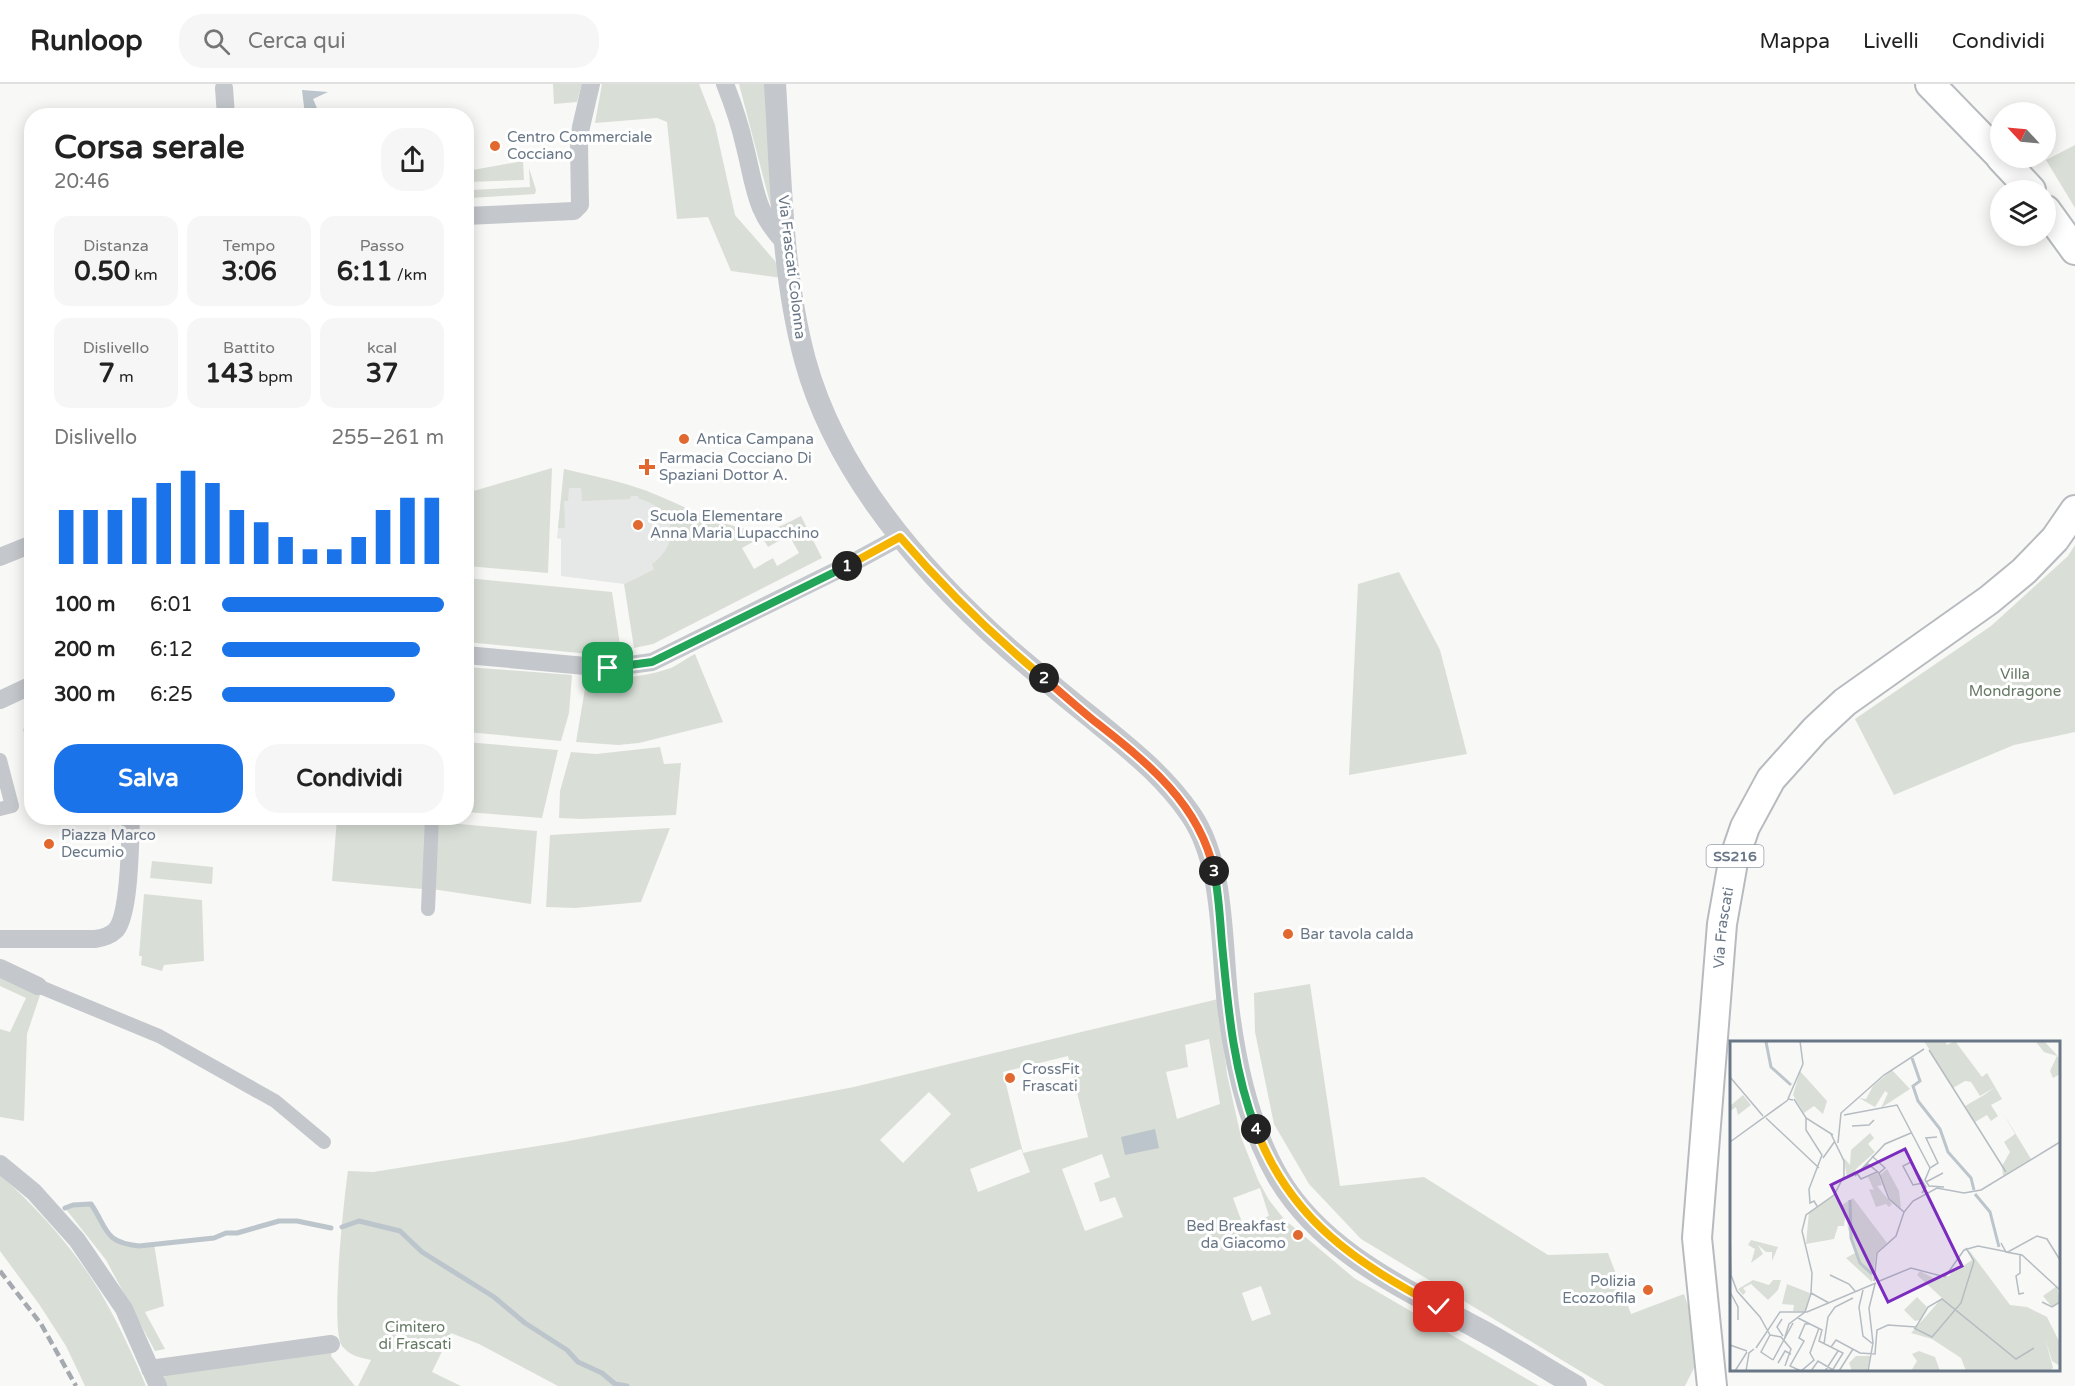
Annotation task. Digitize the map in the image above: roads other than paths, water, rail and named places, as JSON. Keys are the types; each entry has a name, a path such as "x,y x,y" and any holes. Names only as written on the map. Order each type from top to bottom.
{"main road":[{"path":"1930,84 1990,146"},
{"path":"2011,168 2022,180"},
{"path":"2056,224 2075,250"},
{"name":"Via Frascati","path":"1712,1386 1697,1238 1722,924 1733,862 1745,827 1771,779 1815,730 1845,702 2001,591 2024,572 2051,544 2075,510"},
{"name":"Via Frascati","path":"1692,1386 1702,1370 1708,1348"}],"street":[{"path":"474,216 574,211 580,205 580,127 591,84"},
{"path":"725,84 732,100 745,147 757,200 768,224 786,244"},
{"name":"Via Frascati Colonna","path":"775,84 786,244 799,331 816,395 843,451 900,537 946,589 993,635 1147,763 1173,790 1194,819 1207,847 1215,875 1228,1008 1244,1094 1268,1159 1279,1179 1295,1202 1332,1240 1382,1276 1576,1386"},
{"path":"226,108 227,85"},
{"path":"474,656 608,668 652,662 900,537"},
{"path":"0,557 24,546"},
{"path":"0,700 24,689"},
{"path":"0,760 12,806 0,809"},
{"path":"0,939 105,938 116,930 123,918 136,882 132,825"},
{"path":"428,909 432,825"},
{"path":"0,968 159,1036 275,1101 324,1143"},
{"path":"0,1164 34,1192 77,1240 124,1309 158,1386"},
{"path":"150,1369 331,1344"}],"waterway":[{"path":"65,1208 91,1204 112,1238 139,1246 214,1238 226,1233 237,1233 279,1221 297,1221 331,1228"},
{"path":"342,1227 359,1221 400,1231 422,1252 494,1297 525,1323 567,1350 578,1362 602,1373 615,1384 627,1386"}],"railway":[{"path":"0,1271 41,1324 76,1386"}],"place":[{"name":"Centro Commerciale Cocciano","path":"495,146"},
{"name":"Antica Campana","path":"684,439"},
{"name":"Farmacia Cocciano Di Spaziani Dottor A.","path":"647,467"},
{"name":"Scuola Elementare Anna Maria Lupacchino","path":"638,525"},
{"name":"Piazza Marco Decumio","path":"49,844"},
{"name":"Bar tavola calda","path":"1288,934"},
{"name":"CrossFit Frascati","path":"1010,1078"},
{"name":"Bed Breakfast da Giacomo","path":"1298,1235"},
{"name":"Polizia Ecozoofila","path":"1648,1290"}],"park label":[{"name":"Villa Mondragone","path":"2015,682"},
{"name":"Cimitero di Frascati","path":"415,1336"}]}
